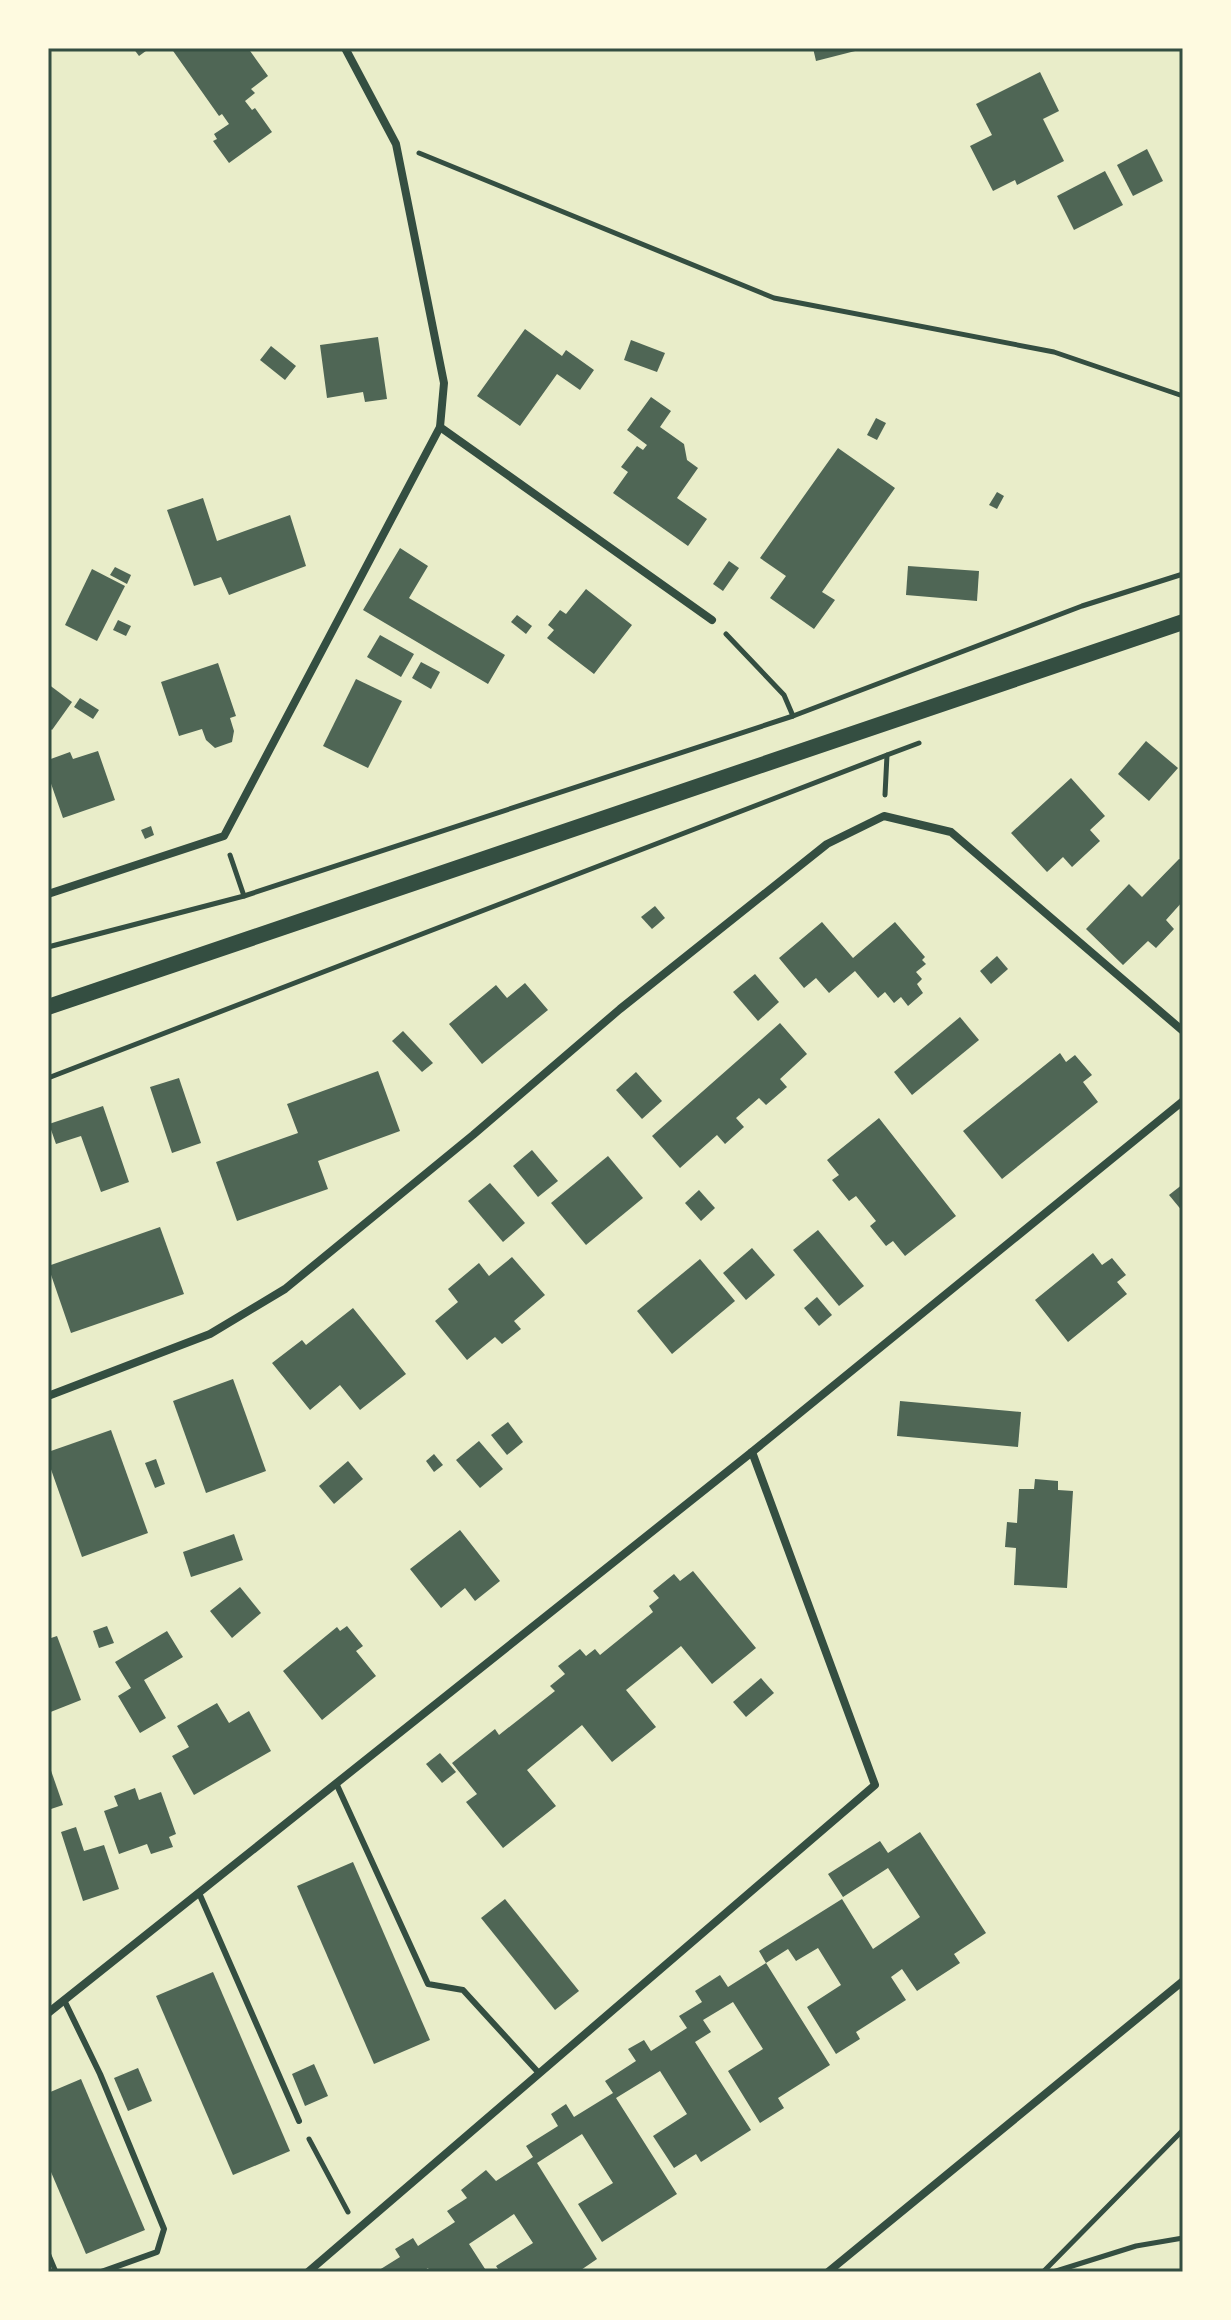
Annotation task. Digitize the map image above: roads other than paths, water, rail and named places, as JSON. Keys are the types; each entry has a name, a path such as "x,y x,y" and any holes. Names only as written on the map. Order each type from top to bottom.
{"main road":[{"path":"48,1007 1183,622"}],"street":[{"path":"48,894 224,836 440,427 444,383 396,144 345,48"},
{"path":"440,427 712,620"},
{"path":"48,1396 210,1334 285,1289 473,1135 620,1009 827,844 884,816 951,832 1183,1031"},
{"path":"48,2013 752,1452 1183,1101"},
{"path":"308,2272 875,1785 752,1452"},
{"path":"828,2272 1183,1981"}],"lane":[{"path":"336,1783 428,1984 463,1990 538,2072"},
{"path":"199,1893 299,2121"},
{"path":"64,2000 100,2074 164,2229 157,2252 101,2272"}]}
